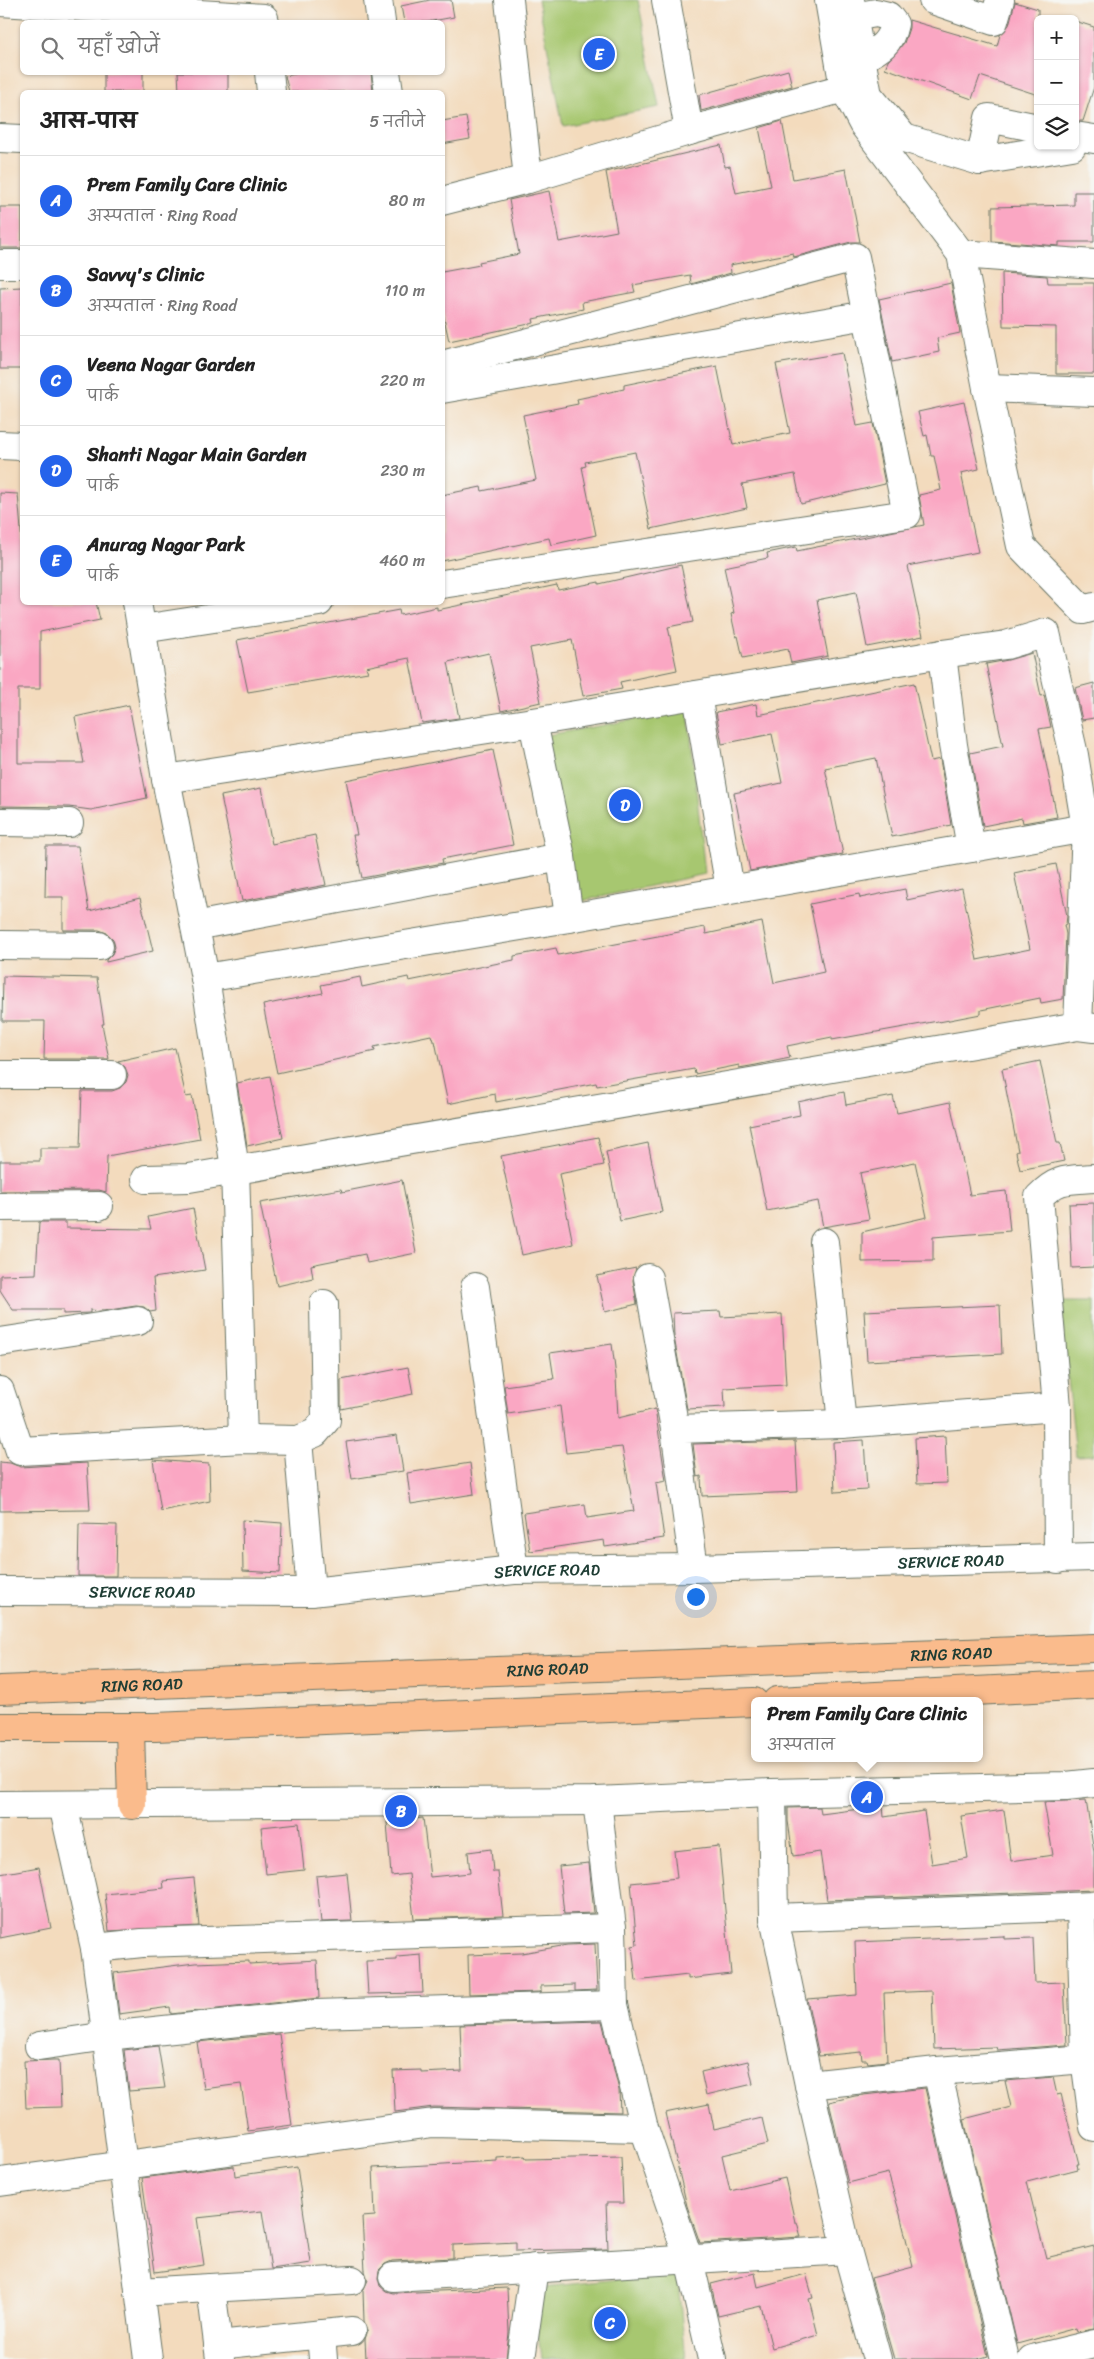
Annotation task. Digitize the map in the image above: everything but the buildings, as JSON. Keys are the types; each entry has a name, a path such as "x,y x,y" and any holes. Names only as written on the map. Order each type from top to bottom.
{"main road":[{"name":"RING ROAD","path":"0,1690 1094,1648"},
{"path":"856,1697 1094,1685"},
{"path":"0,1727 130,1728 751,1702"},
{"path":"130,1728 132,1805"}],"street":[{"path":"378,0 381,20"},
{"path":"509,0 528,179"},
{"path":"666,0 689,131"},
{"path":"829,0 844,88 874,119 961,254 987,388 1021,546 1083,610 1094,607"},
{"path":"933,0 994,21 1000,0"},
{"path":"0,2 264,18 264,20"},
{"path":"861,59 884,46 892,35 894,24 888,16 852,8 861,59 868,95 874,119 904,138 980,161 1047,150"},
{"path":"269,75 270,90"},
{"path":"386,75 389,90"},
{"path":"445,200 528,179 689,131 844,88"},
{"path":"980,161 989,118 1034,127"},
{"path":"1079,137 1094,141"},
{"path":"0,138 20,139"},
{"path":"1079,145 1094,141"},
{"path":"961,254 1094,264"},
{"path":"445,364 855,257 907,514 445,584"},
{"path":"0,264 20,264"},
{"path":"445,388 867,315"},
{"path":"560,369 607,322"},
{"path":"987,388 1094,392"},
{"path":"0,446 20,446"},
{"path":"137,605 166,779 206,978 236,1168 243,1439"},
{"path":"142,629 299,605"},
{"path":"146,1179 189,1178 236,1168 1086,1027 1086,828 1074,755 1046,633 1006,645 166,779"},
{"path":"942,654 953,745 971,848"},
{"path":"697,694 730,889"},
{"path":"532,722 561,857 570,918"},
{"path":"0,822 69,822"},
{"path":"206,978 570,918 1086,828"},
{"path":"195,926 561,857"},
{"path":"0,945 99,946"},
{"path":"0,1075 112,1075"},
{"path":"1058,1559 1057,1407 1039,1197 1050,1185 1063,1180 1094,1178"},
{"path":"0,1207 99,1206"},
{"path":"824,1242 842,1424"},
{"path":"648,1278 675,1429 694,1568"},
{"path":"475,1287 514,1570"},
{"path":"0,1391 10,1451 243,1439 298,1440 315,1434 326,1420 324,1304"},
{"path":"0,1342 138,1321"},
{"path":"675,1429 842,1424 1057,1407"},
{"path":"298,1440 311,1592"},
{"name":"SERVICE ROAD","path":"0,1590 311,1592 514,1570 694,1568 1094,1557"},
{"path":"0,1805 597,1801 772,1793 1066,1786 1094,1783"},
{"path":"772,1793 774,1918 809,2085 847,2250 877,2359"},
{"path":"597,1801 612,1928 614,2004 644,2128 689,2260 712,2359"},
{"path":"62,1805 95,1948 148,2359"},
{"path":"774,1918 1087,1907 1090,2059 1094,2127"},
{"path":"95,1948 142,1943 612,1928"},
{"path":"39,2046 107,2036 316,2014 614,2004"},
{"path":"809,2085 937,2070 1090,2059"},
{"path":"937,2070 1006,2359"},
{"path":"0,2182 433,2123 644,2128"},
{"path":"393,2277 847,2250"},
{"path":"522,2359 534,2268"},
{"path":"139,2292 352,2280"},
{"path":"211,2288 219,2352 322,2347 352,2331"},
{"path":"1032,2359 1094,2344"}],"green space":[{"path":"538,0 638,0 659,107 563,126"},
{"path":"688,710 705,874 568,904 542,736"},
{"path":"1060,1301 1094,1301 1094,1455 1076,1456"},
{"path":"677,2273 686,2359 541,2359 533,2288"}],"place":[{"name":"Anurag Nagar Park","path":"599,54"},
{"name":"Shanti Nagar Main Garden","path":"625,805"},
{"name":"Prem Family Care Clinic","path":"867,1797"},
{"name":"Savvy's Clinic","path":"401,1811"},
{"name":"Veena Nagar Garden","path":"610,2323"}]}
